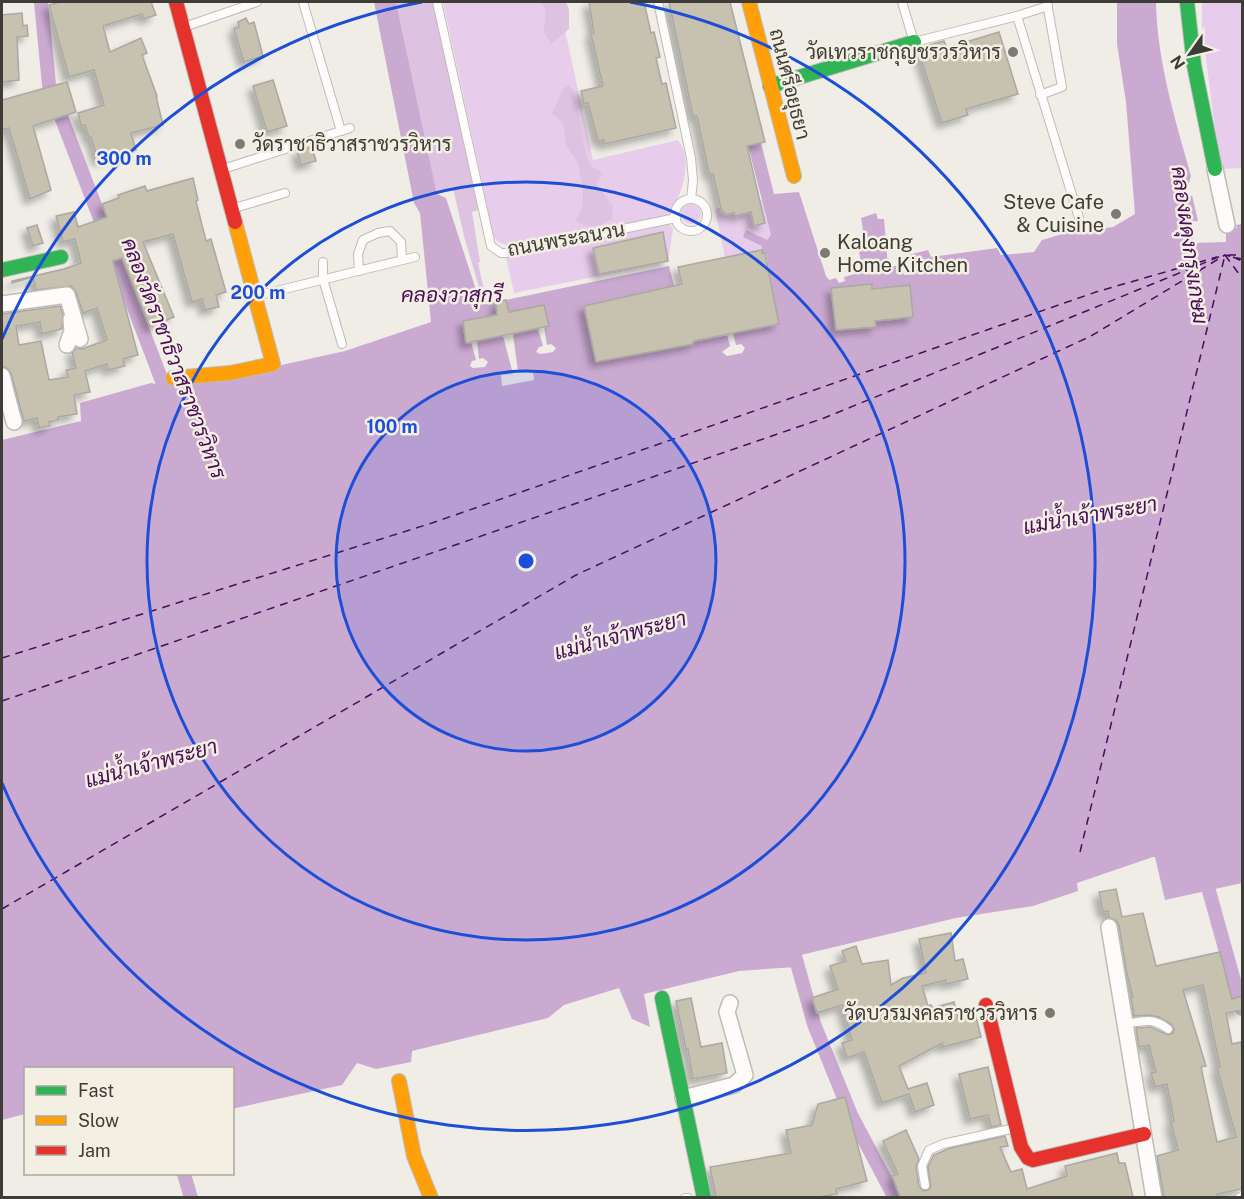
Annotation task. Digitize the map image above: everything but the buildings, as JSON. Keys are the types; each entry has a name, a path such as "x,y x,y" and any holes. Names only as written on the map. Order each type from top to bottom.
{"street":[{"path":"173,378 230,373 273,364 176,2"},
{"name":"ถนนศรีอยุธยา","path":"750,2 794,176"},
{"path":"1187,2 1188,29 1195,75 1227,225"},
{"path":"770,86 914,42"},
{"path":"2,270 61,256"},
{"path":"2,304 67,295 73,311 74,342"},
{"path":"2,376 14,423"},
{"path":"1108,927 1154,1197"},
{"path":"662,999 704,1197"},
{"path":"683,1098 734,1085 745,1075 727,1012 730,1003"},
{"path":"986,1005 1021,1147 1028,1158 1033,1160 1144,1134"},
{"path":"399,1081 414,1157 421,1180 431,1197"}],"lane":[{"path":"183,27 257,2"},
{"path":"303,2 341,131"},
{"name":"ถนนพระฉนวน","path":"437,2 491,246 501,253 506,253 676,218"},
{"path":"658,2 692,158 691,199"},
{"path":"902,2 914,42 1017,16 1047,4 1062,87 1040,94"},
{"path":"1017,16 1080,221"},
{"path":"220,170 350,128"},
{"path":"231,209 285,193"},
{"path":"691,199 704,205 707,215 704,224 695,230 681,226 676,218 678,207 691,199"},
{"path":"359,271 358,254 363,240 378,233 390,231 401,243 402,260"},
{"path":"255,296 415,257"},
{"path":"322,262 323,279 342,344"},
{"path":"1125,1024 1149,1020 1160,1022 1168,1029"},
{"path":"926,1185 922,1166 929,1150 943,1144 1016,1128"}],"shaded area":[{"path":"396,2 433,2 478,210 472,212 480,262 478,263 486,299 482,297 453,188 437,194"},
{"path":"443,2 559,2 593,160 678,140 683,148 686,168 682,189 668,215 510,247 497,241 494,237"},
{"path":"539,2 566,2 569,10 569,29 551,44 544,32 546,8"},
{"path":"1202,2 1242,2 1242,168 1220,169 1202,27"},
{"path":"569,85 574,92 590,165 602,173 596,184 613,206 612,219 594,226 576,221 583,206 583,190 578,163 567,147 563,122 552,114 563,89"},
{"path":"762,200 771,235 762,250 725,257 715,209"},
{"path":"687,204 695,204 701,210 701,218 695,224 687,224 681,218 681,210"},
{"path":"667,223 673,228 668,262 514,293 506,257"}],"water":[{"path":"374,2 396,2 437,194 446,198 480,302 485,304 496,302 497,315 463,322 466,343 471,342 476,360 472,361 470,366 485,367 488,362 483,358 479,359 477,341 503,336 513,374 501,375 502,386 534,380 533,371 518,372 513,334 538,329 543,346 539,347 536,352 541,354 553,352 556,348 551,344 547,345 544,327 549,326 544,305 509,312 506,300 669,266 674,286 585,306 596,362 727,335 730,346 722,352 727,356 742,353 745,348 741,344 736,345 733,333 779,324 766,253 762,253 762,246 743,237 746,230 767,240 771,235 748,146 761,143 774,194 799,192 826,276 829,280 836,278 839,283 845,281 844,277 862,272 858,243 865,242 861,218 876,213 878,219 884,219 888,266 901,266 904,275 913,274 908,255 928,250 931,257 997,248 1001,255 1034,252 1042,240 1066,233 1113,227 1135,214 1126,102 1117,44 1117,2 1156,2 1163,68 1191,176 1188,186 1182,186 1178,191 1188,199 1192,195 1198,221 1183,222 1183,234 1192,234 1194,243 1226,242 1226,230 1237,228 1236,225 1242,224 1242,883 1165,900 1155,857 1153,857 1077,883 1078,891 1033,906 956,918 801,955 795,967 739,971 644,994 650,1027 632,1019 619,988 564,1005 548,1018 412,1051 411,1062 376,1069 357,1063 342,1085 236,1108 234,1108 234,1067 24,1067 24,1114 2,1120 2,440 81,421 80,403 151,383 168,387 259,370 345,351 431,322 420,213 414,203","holes":["872,284 876,327 836,330 832,288","910,285 913,317 882,320 879,288"]}],"waterway":[{"name":"คลองวัดราชาธิวาสราชวรวิหาร","path":"41,2 49,85 170,402"},
{"path":"1204,873 1242,1009"},
{"path":"792,945 814,1024 851,1115 895,1198"},
{"path":"184,1175 191,1198"}],"ferry route":[{"path":"1225,255 1242,278"},
{"path":"1080,852 1225,255"},
{"path":"2,909 576,575 1091,336 1225,255 1242,259"},
{"path":"1228,255 1242,255"},
{"path":"2,701 824,418 1221,256"},
{"path":"2,658 432,523 1096,292 1217,257"},
{"path":"1233,257 1242,261"}],"traffic: fast":[{"path":"1187,2 1194,65 1215,169"},
{"path":"770,86 914,42"},
{"path":"2,270 61,257"},
{"path":"662,998 704,1198"}],"traffic: slow":[{"path":"749,2 794,176"},
{"path":"173,378 230,373 273,364 235,222"},
{"path":"399,1081 414,1156 431,1198"}],"traffic: jam":[{"path":"176,2 235,222"},
{"path":"986,1005 1021,1147 1028,1158 1033,1160 1144,1134"}],"place":[{"name":"วัดเทวราชกุญชรวรวิหาร","path":"1013,52"},
{"name":"วัดราชาธิวาสราชวรวิหาร","path":"240,144"},
{"name":"Steve Cafe & Cuisine","path":"1116,214"},
{"name":"Kaloang Home Kitchen","path":"825,253"},
{"name":"วัดบวรมงคลราชวรวิหาร","path":"1050,1013"}],"water label":[{"name":"คลองผดุงกรุงเกษม","path":"1190,245"},
{"name":"คลองวาสุกรี","path":"452,294"},
{"name":"แม่น้ำเจ้าพระยา","path":"1090,515"},
{"name":"แม่น้ำเจ้าพระยา","path":"620,635"},
{"name":"แม่น้ำเจ้าพระยา","path":"151,763"}]}
